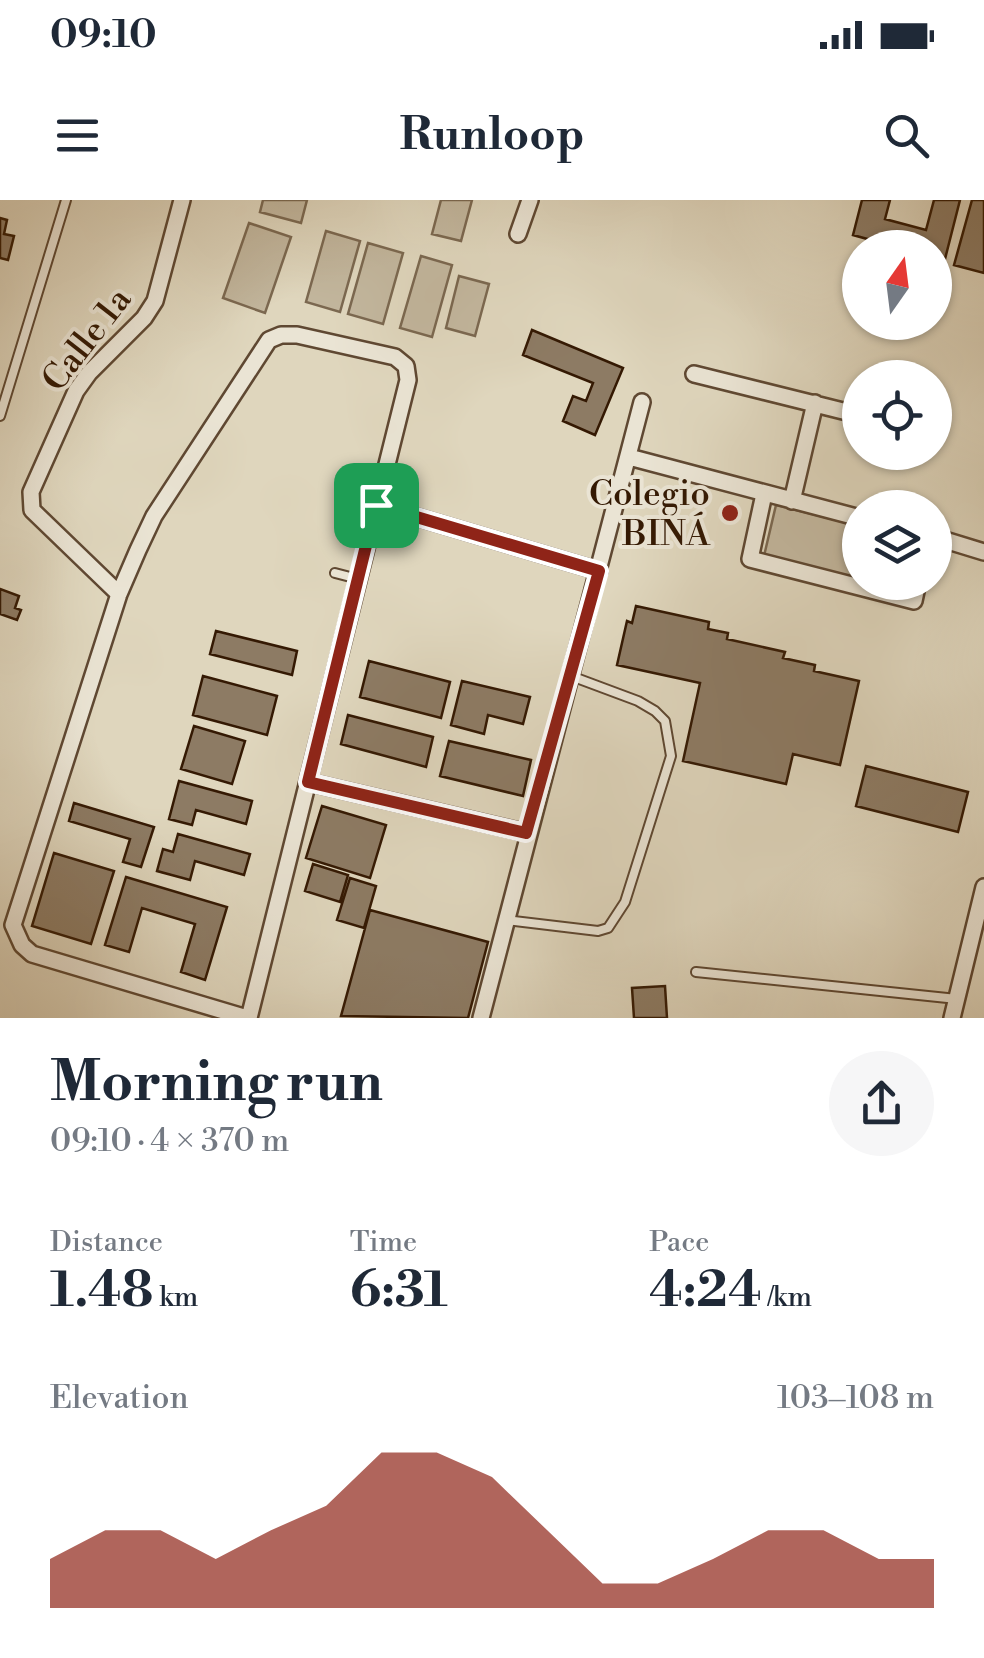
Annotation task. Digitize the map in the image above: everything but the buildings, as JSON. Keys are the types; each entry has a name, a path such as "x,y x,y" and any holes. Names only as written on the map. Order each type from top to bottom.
{"street":[{"name":"Calle 1a","path":"119,594 32,510 30,503 76,391 155,301 182,200"},
{"path":"518,234 530,200"},
{"path":"282,334 297,335 395,357 406,366 408,380 376,505 248,1018 32,954 15,935 16,910 119,594 154,516 269,340 282,334"},
{"path":"694,374 842,410"},
{"path":"481,1018 526,833 642,402"},
{"path":"792,501 816,403"},
{"path":"628,457 842,514"},
{"path":"764,494 750,560 842,583"},
{"path":"376,505 599,571"},
{"path":"952,542 984,552"},
{"path":"308,782 526,833"},
{"path":"952,1018 984,887"}],"lane":[{"path":"0,416 63,201"},
{"path":"335,574 358,579"},
{"path":"506,920 598,931 608,928 625,902 672,756 665,721 655,711 571,676"},
{"path":"696,972 956,1000"}],"shaded area":[{"path":"263,200 307,200 301,223 260,212"},
{"path":"441,200 472,200 461,241 432,234"},
{"path":"249,223 291,237 265,313 223,298"},
{"path":"326,231 360,241 340,312 306,302"},
{"path":"368,243 403,253 383,324 348,314"},
{"path":"421,256 452,265 432,337 400,328"},
{"path":"459,276 489,284 475,336 446,328"},
{"path":"776,505 842,522 842,575 764,556"}],"place":[{"name":"Colegio BINÁ","path":"730,513"}],"route":[{"path":"376,505 599,571 526,833 308,782 376,505"}]}
